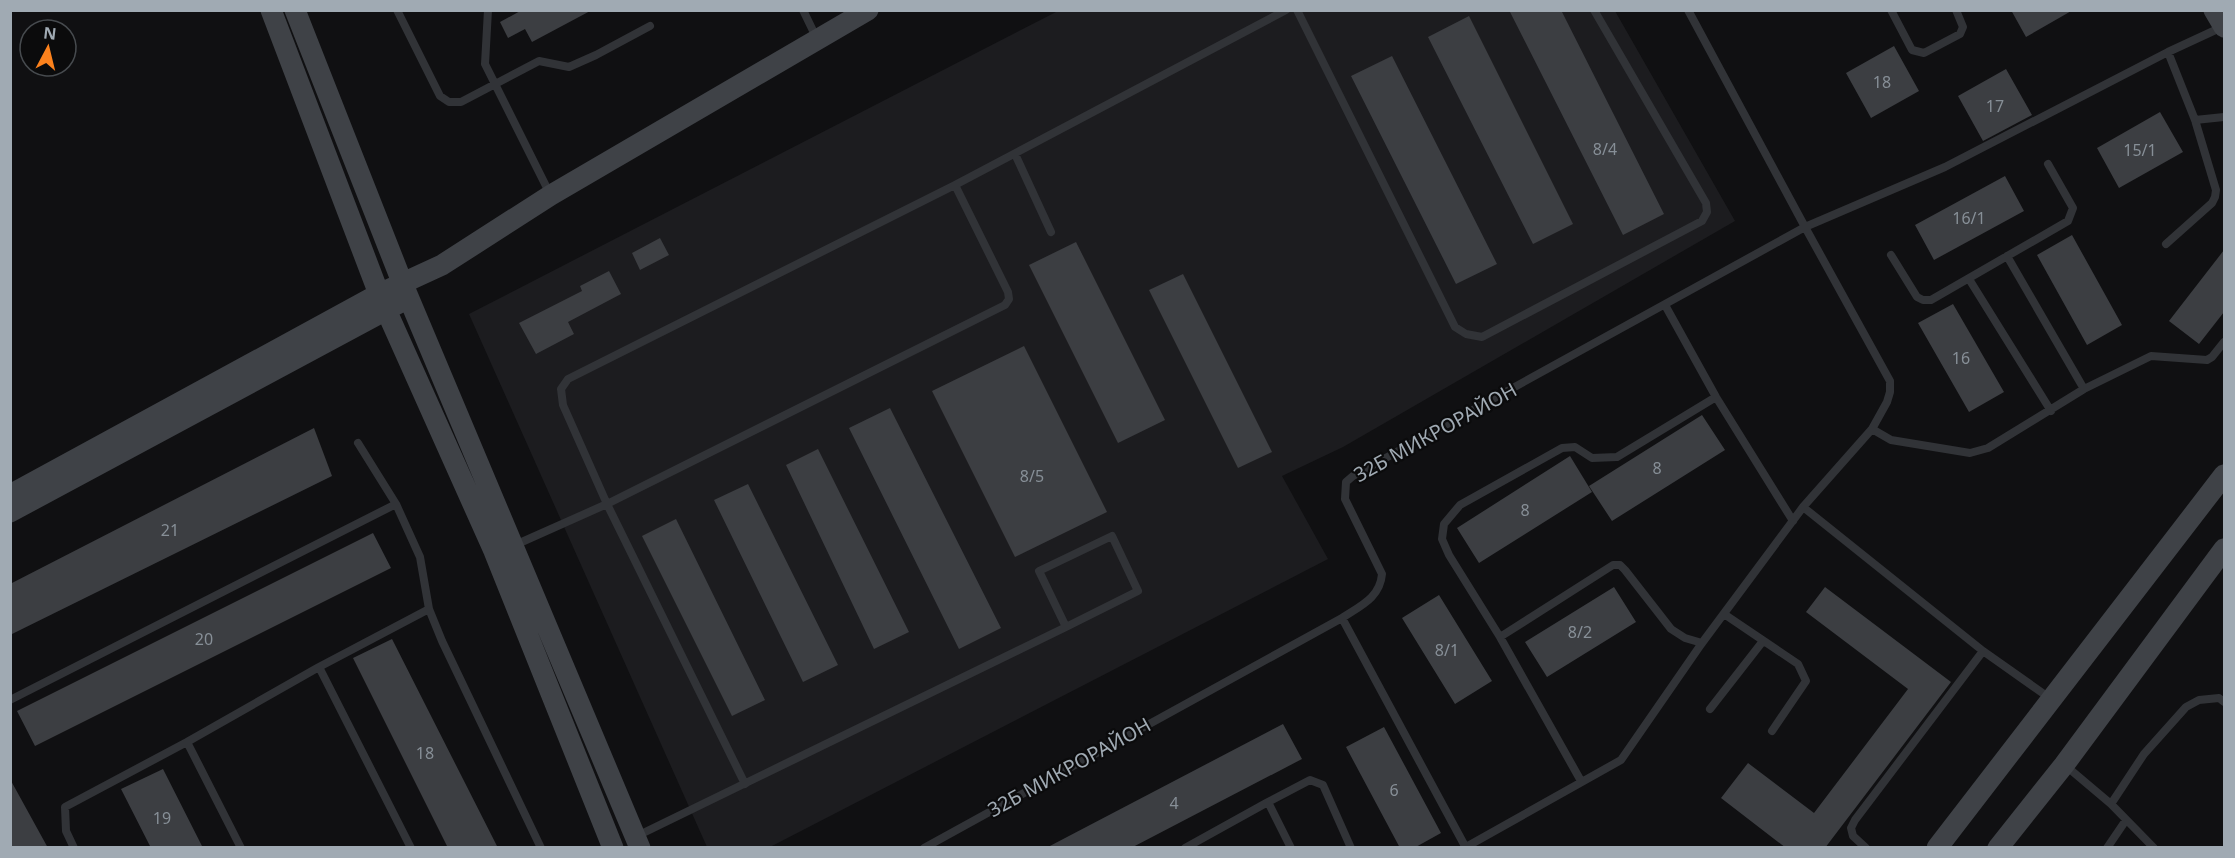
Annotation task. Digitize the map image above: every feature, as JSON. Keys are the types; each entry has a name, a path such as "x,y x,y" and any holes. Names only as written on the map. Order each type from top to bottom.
{"main road":[{"path":"272,10 383,301 494,551 613,848"},
{"path":"295,10 405,290 511,546 638,842"},
{"path":"10,495 405,290 551,195 868,10"},
{"path":"10,512 383,301"},
{"path":"1937,848 2224,476"},
{"path":"1998,848 2064,765 2224,549"}],"lane":[{"path":"397,10 440,96 449,102 461,102 539,61 569,67 650,26"},
{"path":"488,10 485,64 551,195"},
{"path":"803,10 818,40"},
{"path":"745,784 607,504 563,405 561,389 568,379 955,185 1286,10"},
{"path":"1296,10 1455,327 1466,334 1482,337 1702,221 1707,212 1706,203 1594,10"},
{"path":"1342,618 1466,847 1621,760 1702,643 1803,507 1872,429 1887,402 1890,381 1688,10"},
{"path":"1891,10 1912,50 1924,53 1960,34 1964,27 1956,10"},
{"name":"32Б МИКРОРАЙОН","path":"924,848 1342,618 1375,596 1382,574 1346,499 1346,482 1353,476 1805,227 1945,167 2168,52 2221,21"},
{"path":"2166,244 2212,203 2216,190 2194,120 2168,52"},
{"path":"2194,120 2224,117"},
{"path":"1015,154 1051,232"},
{"path":"1891,255 1917,297 1923,300 1931,300 1968,279 2068,221 2073,208 2048,164"},
{"path":"511,546 607,504 1005,305 1009,299 1008,292 955,185"},
{"path":"2007,256 2084,389"},
{"path":"1968,279 2051,411"},
{"path":"1665,305 1716,398 1793,521"},
{"path":"1872,429 1892,440 1970,453 1988,448 2084,389 2151,356 2207,360 2224,342"},
{"path":"1581,781 1500,637 1449,555 1442,539 1444,524 1460,505 1562,448 1575,447 1592,458 1617,457 1716,398"},
{"path":"358,443 396,504 420,557 429,609 442,641 541,848"},
{"path":"10,700 396,504"},
{"path":"1803,507 1983,651 2052,699"},
{"path":"638,842 745,784 1066,627 1138,591 1112,536 1039,571 1066,627"},
{"path":"1500,637 1613,565 1620,565 1671,629 1685,638 1702,643"},
{"path":"74,848 66,831 65,807 429,609"},
{"path":"1724,614 1798,664 1806,681 1772,731"},
{"path":"1710,708 1763,641"},
{"path":"1866,848 1853,836 1851,828 1855,820 1983,651"},
{"path":"319,667 411,848"},
{"path":"2111,804 2144,754 2186,707 2199,700 2219,698 2224,702"},
{"path":"187,742 242,848"},
{"path":"2064,765 2111,804 2154,848"},
{"path":"1185,848 1310,780 1323,785 1351,848"},
{"path":"1268,802 1291,848"},
{"path":"2107,848 2126,820"}],"shaded area":[{"path":"1058,11 1615,11 1735,221 1343,447 1282,476 1328,559 770,847 707,847 469,314"}],"building":[{"path":"522,10 592,10 532,42 525,29 508,38 500,22"},
{"path":"1509,10 1561,10 1664,214 1623,235"},
{"path":"2011,10 2073,10 2026,37"},
{"path":"1469,16 1573,224 1533,244 1428,37"},
{"path":"1894,46 1919,91 1871,118 1846,73"},
{"path":"1392,56 1497,264 1456,284 1351,76"},
{"path":"2006,69 2032,115 1983,141 1958,96"},
{"path":"2160,112 2183,152 2119,188 2097,148"},
{"path":"2005,176 2024,211 1934,260 1915,225"},
{"path":"2072,235 2122,325 2087,345 2037,255"},
{"path":"660,238 669,255 640,270 632,253"},
{"path":"1076,242 1165,420 1118,443 1029,265"},
{"path":"2224,250 2224,312 2199,344 2169,321"},
{"path":"609,271 621,294 568,322 574,334 536,354 519,323 582,291 580,286"},
{"path":"1183,274 1272,452 1238,468 1149,290"},
{"path":"1953,304 2004,392 1969,412 1918,323"},
{"path":"1024,346 1107,512 1015,557 932,391"},
{"path":"890,408 1001,628 959,649 849,428"},
{"path":"1702,415 1725,450 1612,521 1589,486"},
{"path":"314,428 332,476 10,635 10,584"},
{"path":"818,449 909,632 874,649 786,465"},
{"path":"1570,456 1592,492 1479,563 1457,528"},
{"path":"748,484 838,665 803,682 714,500"},
{"path":"676,519 765,700 732,716 642,536"},
{"path":"373,533 391,568 35,746 17,711"},
{"path":"1614,587 1636,622 1547,677 1525,642"},
{"path":"1825,587 1951,682 1825,848 1786,848 1721,798 1748,763 1814,813 1908,689 1806,612"},
{"path":"1439,595 1492,681 1455,704 1402,618"},
{"path":"392,639 498,848 448,848 353,658"},
{"path":"1283,724 1302,759 1131,848 1046,848"},
{"path":"1384,727 1441,833 1414,848 1400,848 1346,747"},
{"path":"163,769 203,848 151,848 121,789"},
{"path":"10,779 48,848 10,848"}]}
